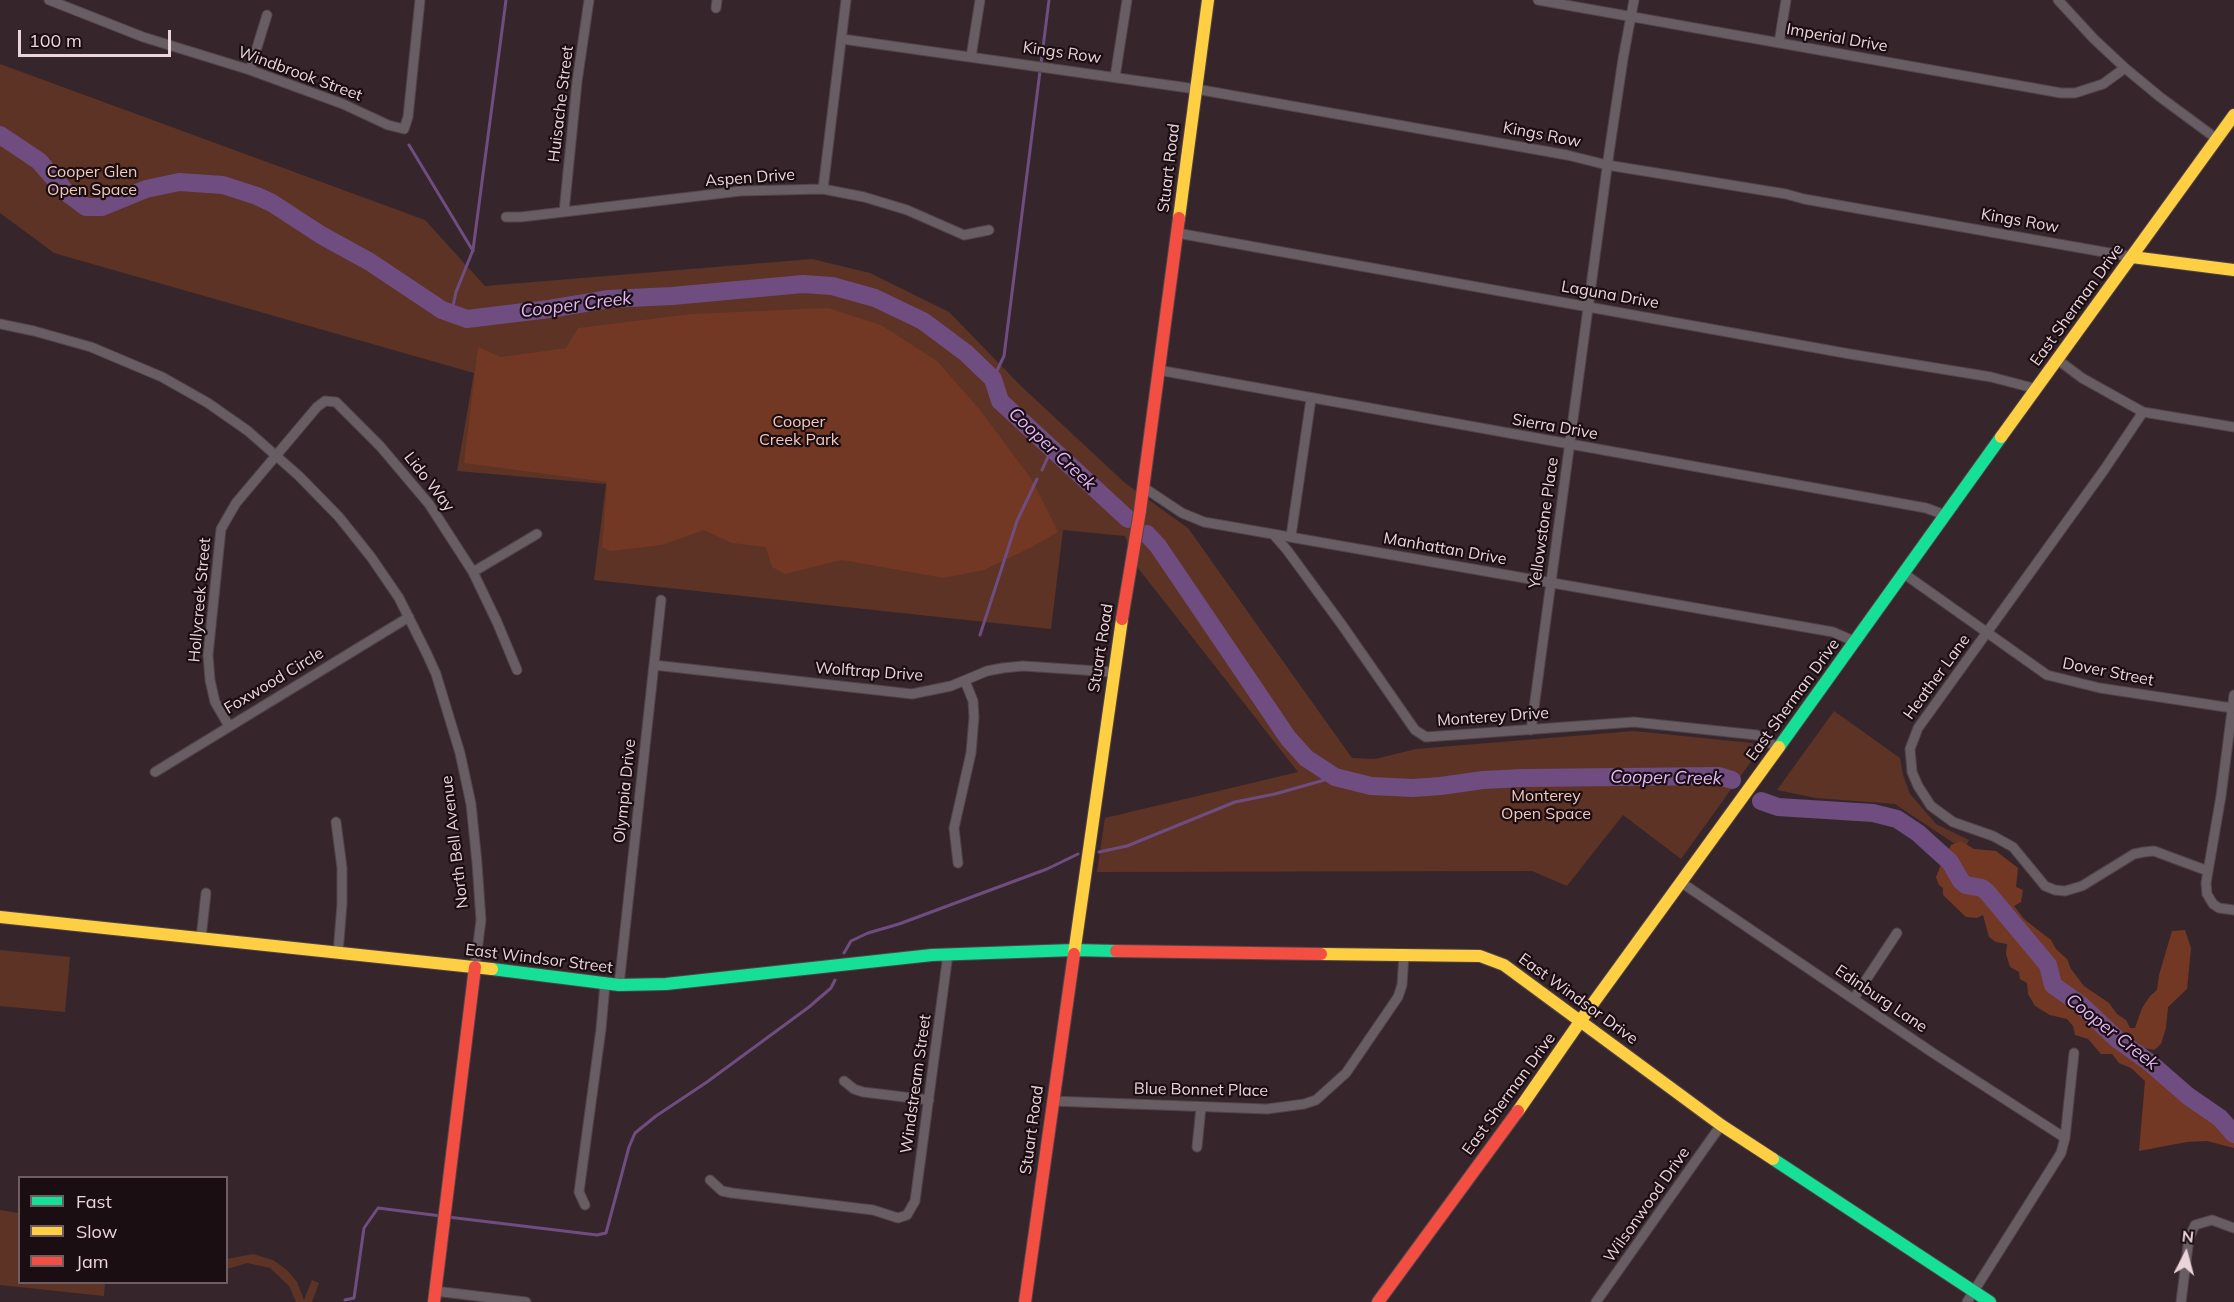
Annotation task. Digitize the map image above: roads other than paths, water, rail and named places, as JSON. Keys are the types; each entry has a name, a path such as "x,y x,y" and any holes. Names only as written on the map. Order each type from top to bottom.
{"street":[{"name":"Windbrook Street","path":"49,0 143,37 250,70 343,104 388,125 404,129 408,117 420,0"},
{"name":"Huisache Street","path":"564,212 577,82 589,0"},
{"path":"823,189 846,0"},
{"path":"971,57 980,0"},
{"path":"1115,77 1127,0"},
{"name":"Stuart Road","path":"1025,1302 1113,672 1143,487 1208,0"},
{"name":"Imperial Drive","path":"1538,0 2061,93 2075,93 2103,84 2125,68"},
{"name":"Yellowstone Place","path":"1531,730 1607,165 1634,0"},
{"path":"1779,43 1786,0"},
{"path":"2058,0 2125,68 2217,139"},
{"path":"250,70 267,15"},
{"name":"Kings Row","path":"842,39 1196,89 1567,155 1607,165 1786,194 2132,257 2234,270"},
{"name":"East Sherman Drive","path":"1378,1302 1550,1067 1580,1021 1682,884 1903,573 2234,116"},
{"name":"Aspen Drive","path":"506,217 741,191 823,189 864,197 907,210 964,235 989,230"},
{"name":"Laguna Drive","path":"1177,233 1473,285 1588,308 1991,377 2037,389"},
{"name":"North Bell Avenue","path":"0,324 91,347 162,377 208,403 248,431 318,495 355,537 399,598 436,674 466,779 477,863 481,920 434,1297"},
{"path":"2058,360 2082,378 2143,412 2234,427"},
{"name":"Sierra Drive","path":"1158,370 1926,508 1945,515"},
{"path":"1291,536 1311,399"},
{"name":"Lido Way","path":"276,455 317,407 325,401 336,402 380,446 429,504 473,572 517,670"},
{"name":"Heather Lane","path":"2143,412 1913,738 1910,749 1912,772 1931,806 1953,822 1993,836 2013,847 2044,886 2055,890 2065,891 2082,886 2134,854 2144,852 2154,851 2208,871"},
{"name":"Hollycreek Street","path":"230,726 215,702 208,655 221,529 236,503 276,455"},
{"name":"Manhattan Drive","path":"1143,487 1182,513 1204,522 1833,632 1856,642"},
{"path":"473,572 537,534"},
{"name":"Monterey Drive","path":"1273,534 1287,550 1415,730 1426,738 1635,722 1757,735 1778,748"},
{"name":"Dover Street","path":"1903,573 2047,675 2100,688 2232,708"},
{"name":"Olympia Drive","path":"619,985 661,600"},
{"name":"Foxwood Circle","path":"154,772 410,617"},
{"name":"Wolftrap Drive","path":"654,665 912,694 933,691 987,671 1003,668 1023,666 1113,672"},
{"path":"958,863 954,828 971,753 974,717 973,701 965,681"},
{"path":"2234,695 2206,894 2219,908 2234,910"},
{"path":"336,822 342,868 338,953"},
{"name":"Edinburg Lane","path":"1682,884 1933,1053 2065,1138"},
{"path":"201,938 206,893"},
{"name":"East Windsor Street","path":"0,917 475,967 619,985 666,984 948,954 1074,950"},
{"path":"1854,999 1897,933"},
{"name":"East Windsor Drive","path":"1074,950 1480,956 1504,966 1721,1125 1970,1297 1990,1302"},
{"name":"Windstream Street","path":"710,1180 722,1191 732,1193 873,1210 898,1218 907,1215 915,1201 948,954"},
{"name":"Blue Bonnet Place","path":"1052,1101 1267,1108 1304,1104 1316,1100 1346,1073 1398,996 1402,985 1404,954"},
{"path":"585,1205 579,1192 601,1029 604,984"},
{"path":"1970,1297 2061,1153 2065,1138 2074,1053"},
{"path":"844,1081 862,1092 929,1100"},
{"path":"1197,1147 1201,1107"},
{"name":"Wilsonwood Drive","path":"1596,1302 1721,1125"},
{"path":"2181,1302 2189,1238 2195,1225 2212,1220 2234,1228"},
{"path":"434,1297 526,1302"}],"waterway":[{"path":"455,316 453,306 456,292 473,250 506,0"},
{"path":"993,379 1004,356 1049,0"},
{"name":"Cooper Creek","path":"0,135 39,161 66,192 86,207 102,207 146,189 179,182 223,185 257,196 370,262 442,310 467,319 609,299 672,296 803,284 832,286 875,298 923,321 966,353 993,379 1000,401 1128,519"},
{"path":"409,145 473,251"},
{"path":"1042,470 1051,450"},
{"path":"980,635 1017,521 1037,479"},
{"name":"Cooper Creek","path":"1147,534 1158,546 1288,738 1306,758 1335,777 1371,786 1413,788 1523,778 1719,776 1732,780"},
{"path":"1099,852 1127,846 1235,802 1275,794 1335,777"},
{"name":"Cooper Creek","path":"1761,801 1778,807 1873,813 1897,819 1918,833 1950,862 1961,881 1987,892 2048,965 2053,985 2081,1005 2118,1040 2149,1062 2188,1096 2220,1118 2234,1134"},
{"path":"844,953 851,941 868,933 899,924 1047,869 1078,854"},
{"path":"448,1217 597,1235 606,1233 629,1147 635,1133 809,1007 831,988 835,980"},
{"path":"345,1300 354,1298 364,1228 378,1208 441,1216"}],"park label":[{"name":"Cooper Glen Open Space","path":"92,181"},
{"name":"Cooper Creek Park","path":"799,431"},
{"name":"Monterey Open Space","path":"1546,805"}]}
